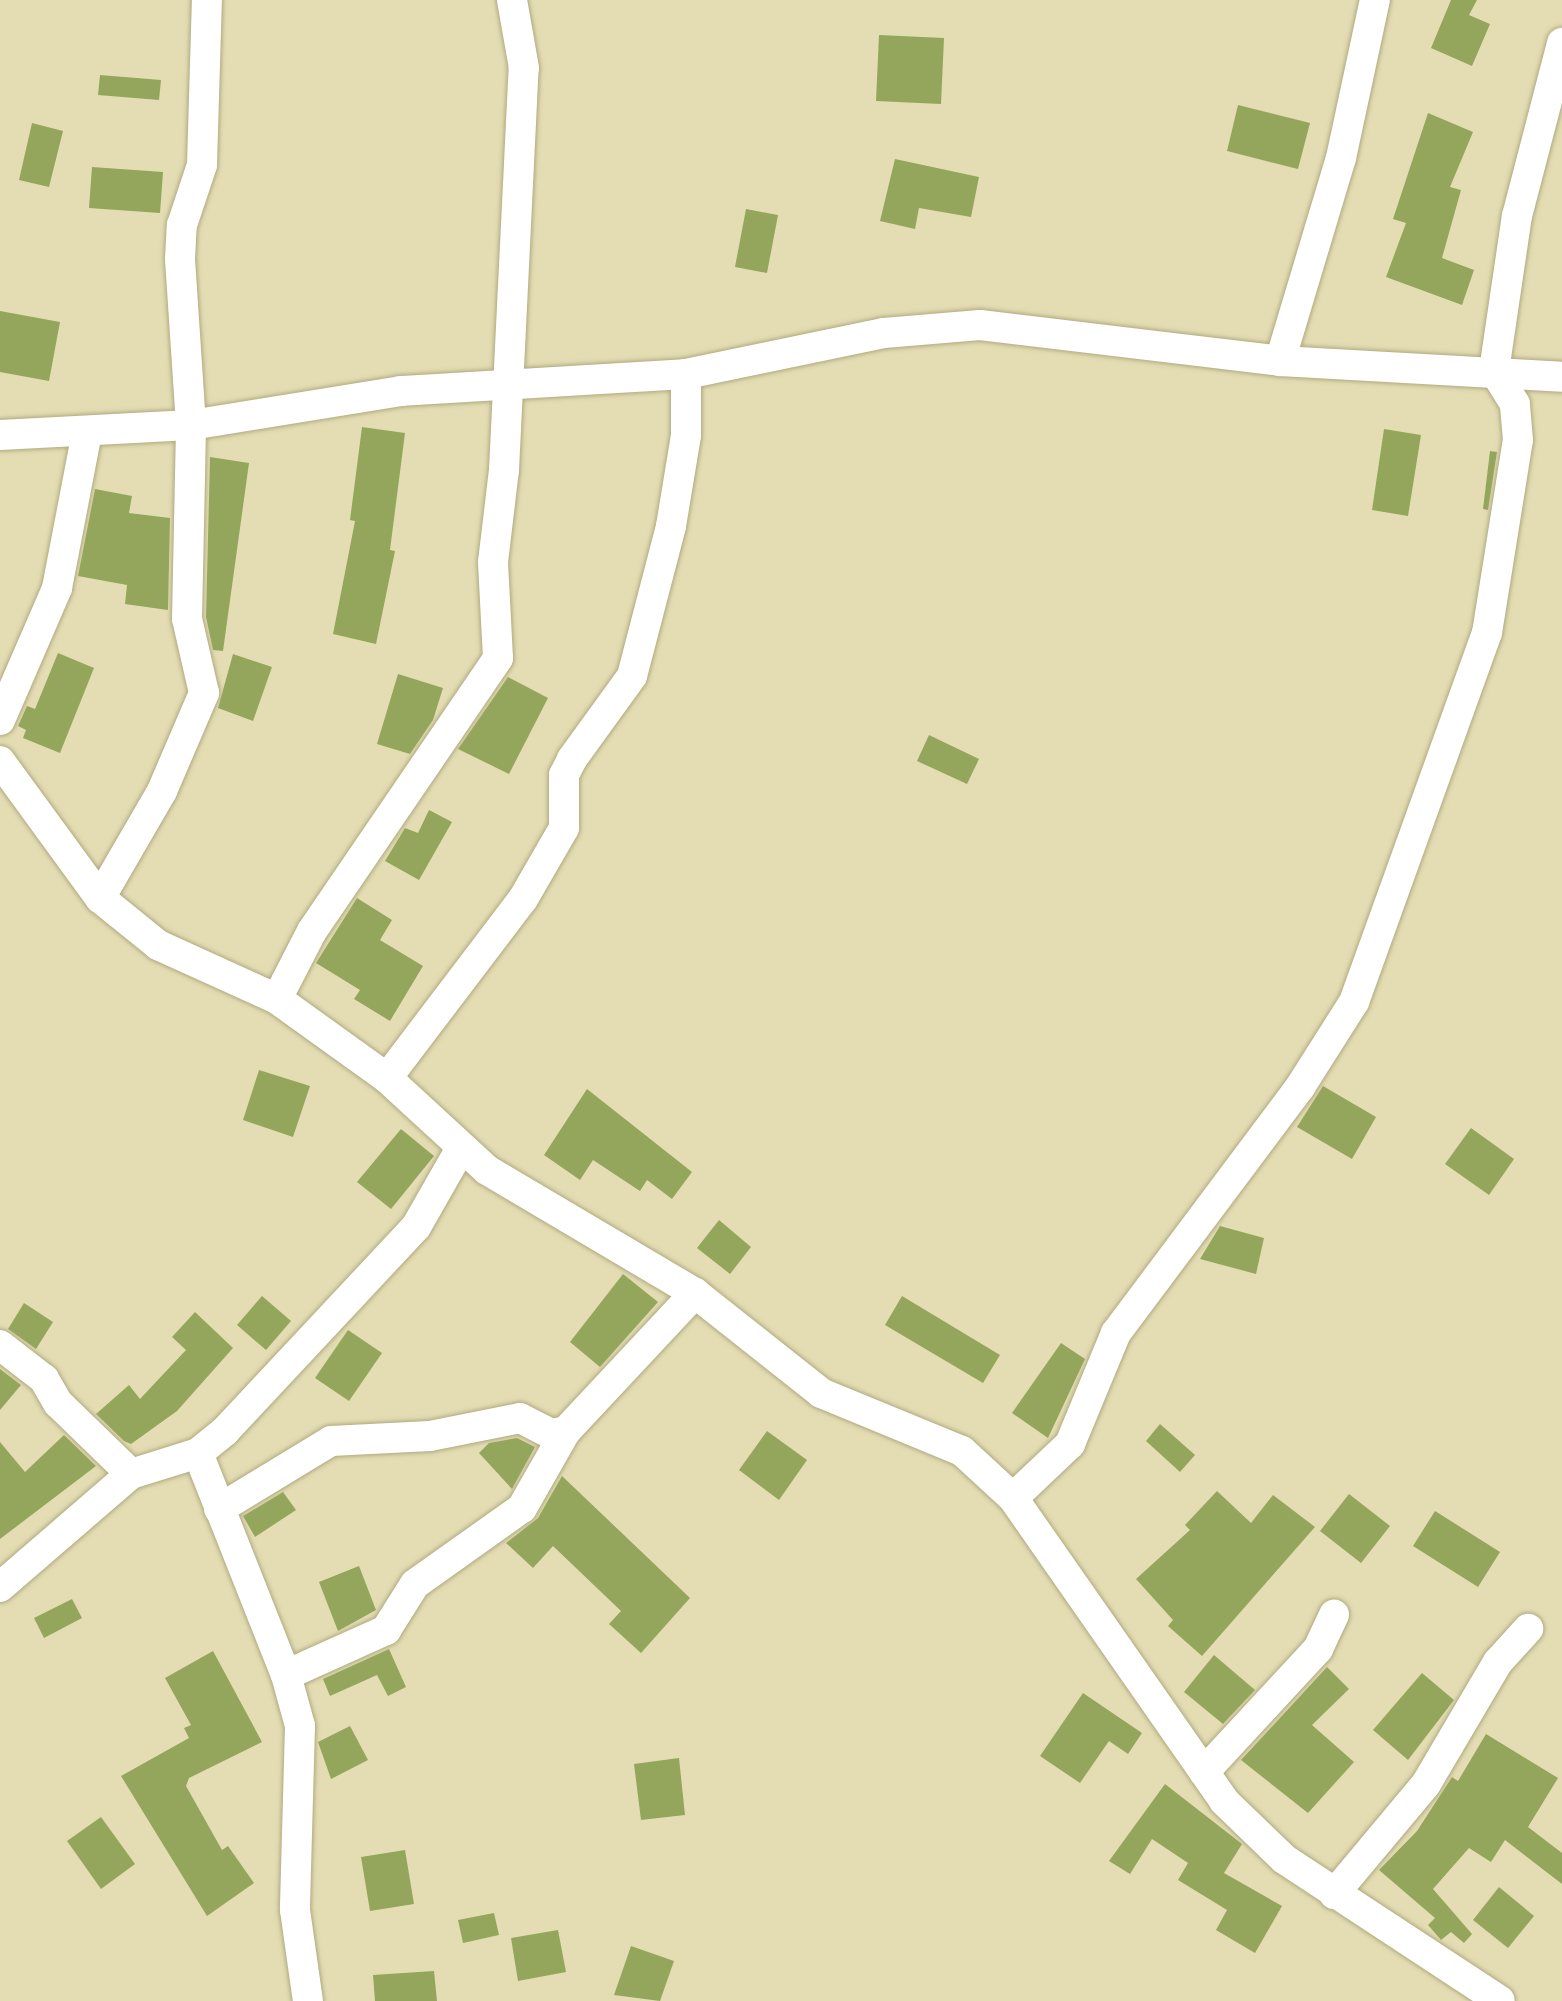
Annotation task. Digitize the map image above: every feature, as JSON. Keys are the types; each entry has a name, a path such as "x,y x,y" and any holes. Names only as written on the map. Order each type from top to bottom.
{"street":[{"path":"100,898 162,791 204,693 188,629 191,425 180,259 182,226 202,165 207,0"},
{"path":"277,999 312,931 498,658 492,562 502,508 504,385 524,68 512,0"},
{"path":"1280,361 1341,158 1374,0"},
{"path":"1014,1498 1070,1444 1116,1332 1300,1087 1354,1002 1487,634 1518,440 1516,404 1494,371 1517,216 1562,43"},
{"path":"0,435 191,425 366,395 686,374 884,333 980,325 1280,361 1562,378"},
{"path":"387,1078 523,899 564,828 564,776 572,759 632,676 671,526 686,435 686,374"},
{"path":"0,720 57,588 87,432"},
{"path":"0,761 100,898 158,945 277,999 387,1078 460,1150 695,1293 821,1393 962,1451 1014,1498 1204,1772 1284,1859 1500,2001"},
{"path":"0,1587 131,1474 198,1453 416,1227 460,1150"},
{"path":"286,1675 386,1630 415,1584 522,1508 566,1431 695,1293"},
{"path":"0,1345 44,1379 58,1403 131,1474"},
{"path":"219,1509 331,1441 430,1436 520,1418 552,1434 566,1431"},
{"path":"198,1453 286,1675 300,1726 294,1910 308,2001"},
{"path":"1204,1772 1318,1650 1334,1615"},
{"path":"1334,1894 1426,1784 1498,1662 1528,1628"}],"building":[{"path":"1451,0 1477,0 1469,15 1490,24 1472,66 1431,48"},
{"path":"879,35 944,38 941,104 876,101"},
{"path":"100,75 161,80 159,100 98,95"},
{"path":"1238,105 1310,123 1298,169 1227,151"},
{"path":"1428,113 1473,132 1450,187 1461,190 1442,258 1474,270 1462,305 1386,277 1406,223 1393,219"},
{"path":"32,123 63,131 49,187 19,180"},
{"path":"895,159 979,177 971,217 919,208 915,229 880,221"},
{"path":"92,167 163,172 160,213 89,208"},
{"path":"746,209 778,215 767,273 735,267"},
{"path":"0,311 60,322 49,381 0,372"},
{"path":"362,427 405,433 390,550 395,551 376,644 333,634 355,521 350,520"},
{"path":"1384,429 1421,435 1408,516 1372,510"},
{"path":"1490,451 1497,452 1488,510 1483,509"},
{"path":"210,457 249,463 223,651 213,650 206,617"},
{"path":"95,489 132,496 129,513 170,518 168,610 125,604 127,585 78,576"},
{"path":"58,653 94,668 60,753 23,738 26,730 18,726 27,706 35,709"},
{"path":"233,654 272,667 253,721 218,708"},
{"path":"398,674 443,688 433,720 410,754 377,744"},
{"path":"508,677 548,698 509,774 458,749"},
{"path":"929,735 979,759 967,784 917,761"},
{"path":"429,810 452,822 419,880 385,861 405,828 418,833"},
{"path":"357,898 392,920 380,940 423,966 390,1021 354,999 360,990 316,963"},
{"path":"259,1070 310,1086 293,1137 243,1120"},
{"path":"1323,1086 1376,1117 1352,1159 1297,1127"},
{"path":"587,1089 692,1172 672,1199 647,1180 640,1191 593,1160 580,1180 544,1155"},
{"path":"1471,1128 1514,1159 1489,1195 1445,1164"},
{"path":"401,1129 434,1156 391,1209 357,1182"},
{"path":"719,1220 751,1247 730,1274 697,1248"},
{"path":"1220,1226 1264,1238 1256,1274 1200,1259"},
{"path":"623,1274 658,1302 600,1367 570,1342"},
{"path":"262,1296 291,1321 266,1350 237,1325"},
{"path":"902,1296 1000,1355 983,1383 885,1325"},
{"path":"24,1303 53,1322 36,1349 8,1329"},
{"path":"195,1312 233,1348 177,1411 131,1444 124,1441 96,1414 129,1385 140,1399 186,1350 172,1337"},
{"path":"348,1330 382,1353 349,1401 315,1378"},
{"path":"1061,1343 1085,1359 1048,1438 1012,1413"},
{"path":"0,1369 21,1385 0,1410"},
{"path":"1160,1424 1195,1455 1180,1472 1146,1441"},
{"path":"767,1431 807,1460 779,1500 739,1470"},
{"path":"64,1435 96,1466 0,1539 0,1442 25,1472"},
{"path":"517,1438 535,1447 512,1489 479,1453 489,1443"},
{"path":"562,1476 690,1598 641,1653 609,1624 621,1611 553,1546 533,1568 506,1543 538,1518"},
{"path":"1217,1491 1251,1523 1273,1495 1315,1527 1202,1656 1168,1626 1173,1620 1136,1579 1190,1530 1185,1525"},
{"path":"283,1492 296,1510 255,1537 243,1516"},
{"path":"1349,1494 1390,1526 1361,1563 1320,1531"},
{"path":"1435,1511 1500,1552 1478,1587 1413,1546"},
{"path":"359,1566 376,1610 338,1631 319,1582"},
{"path":"72,1599 82,1618 44,1638 34,1618"},
{"path":"389,1649 406,1687 388,1696 377,1675 330,1696 323,1679"},
{"path":"213,1651 262,1742 189,1778 186,1786 222,1850 228,1846 254,1883 207,1916 121,1776 189,1738 184,1728 191,1725 165,1678"},
{"path":"1214,1655 1255,1690 1223,1724 1184,1692"},
{"path":"1327,1667 1349,1689 1312,1725 1354,1762 1308,1813 1241,1760"},
{"path":"1422,1673 1454,1700 1408,1760 1373,1730"},
{"path":"1083,1693 1142,1733 1128,1754 1109,1741 1080,1783 1040,1756"},
{"path":"350,1726 368,1760 331,1779 318,1742"},
{"path":"1486,1734 1558,1778 1528,1827 1562,1853 1562,1884 1505,1840 1491,1862 1469,1848 1433,1889 1472,1934 1464,1943 1451,1932 1441,1940 1428,1925 1435,1918 1379,1870 1417,1831 1452,1777 1458,1781"},
{"path":"679,1758 685,1815 641,1820 634,1764"},
{"path":"1165,1784 1242,1844 1224,1873 1282,1906 1255,1953 1216,1930 1227,1910 1178,1880 1188,1863 1152,1839 1130,1874 1109,1861"},
{"path":"101,1817 135,1864 101,1889 67,1841"},
{"path":"405,1850 414,1904 370,1911 361,1857"},
{"path":"1499,1887 1534,1916 1508,1948 1473,1920"},
{"path":"494,1913 499,1935 463,1943 458,1920"},
{"path":"558,1930 566,1972 518,1981 511,1938"},
{"path":"631,1946 674,1961 660,2001 614,1995"},
{"path":"434,1971 437,2001 375,2001 373,1975"}]}
